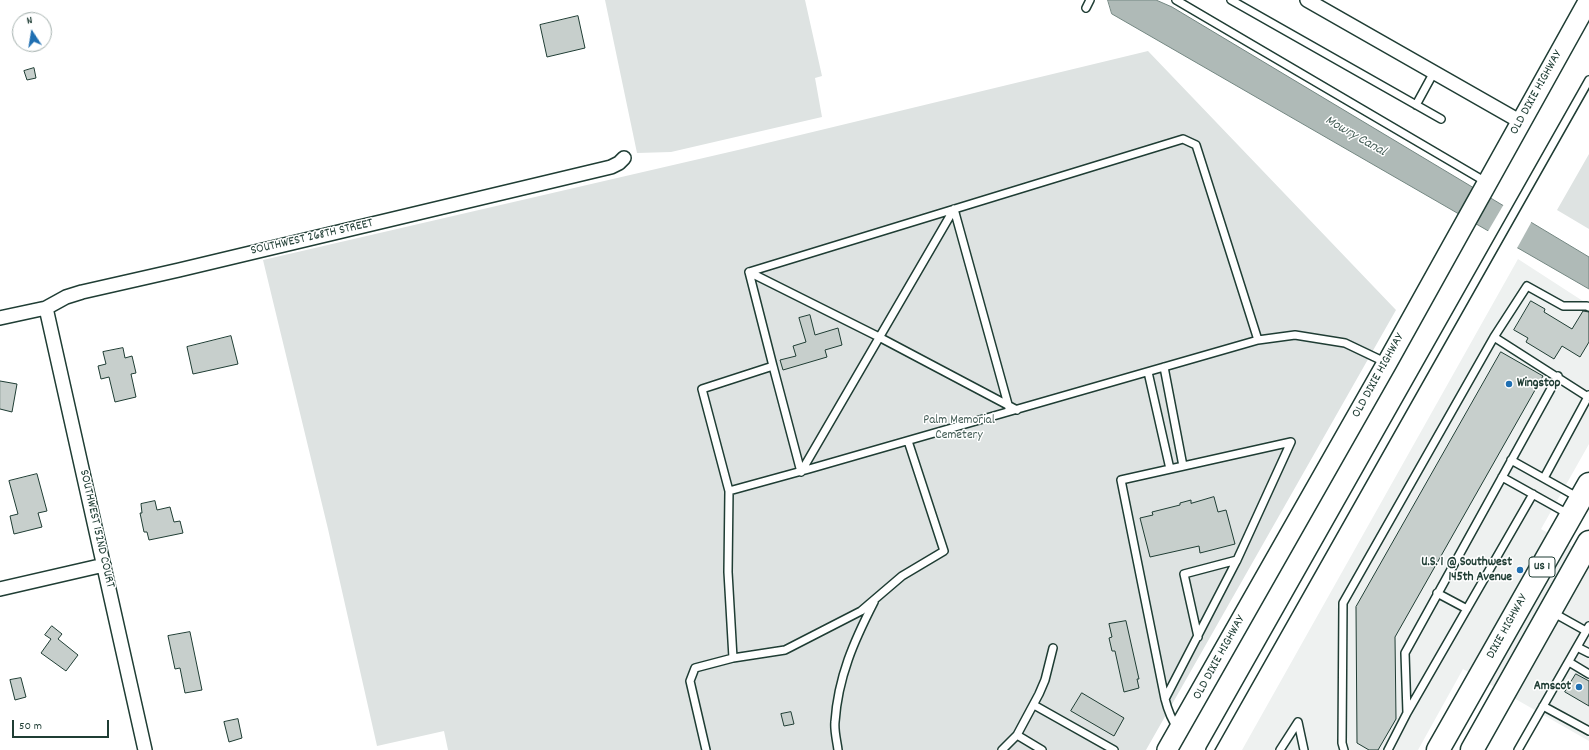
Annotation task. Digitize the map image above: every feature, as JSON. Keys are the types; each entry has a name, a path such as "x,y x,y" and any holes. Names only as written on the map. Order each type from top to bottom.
{"highway":[{"path":"1502,696 1510,653 1574,538 1578,523 1580,500"},
{"name":"DIXIE HIGHWAY","path":"1438,750 1580,500"},
{"name":"US 1","path":"1472,750 1589,542"},
{"path":"1568,580 1589,568"}],"street":[{"path":"1307,0 1521,122"},
{"name":"OLD DIXIE HIGHWAY","path":"1167,750 1387,363 1589,0"},
{"name":"SOUTHWEST 268TH STREET","path":"0,318 46,308 66,297 82,292 611,167 619,163 624,158"},
{"name":"SOUTHWEST 152ND COURT","path":"46,308 145,750"},
{"path":"0,589 104,565"}],"lane":[{"path":"1086,8 1090,0"},
{"path":"1176,0 1485,186"},
{"path":"1231,0 1441,118"},
{"path":"1416,105 1434,72"},
{"path":"1210,750 1589,80"},
{"path":"748,272 1183,139 1196,145 1258,340"},
{"path":"801,472 954,208"},
{"path":"954,208 1012,409"},
{"path":"748,272 880,337 1012,409"},
{"path":"748,272 801,472"},
{"path":"1344,750 1342,743 1343,603 1494,337 1527,286 1563,306 1589,307"},
{"path":"729,491 801,472 1012,409 1258,340 1295,335 1345,343 1387,363"},
{"path":"1494,337 1589,396 1544,478"},
{"path":"733,658 728,572 729,491 702,389 773,366"},
{"path":"1164,367 1183,466"},
{"path":"1148,372 1170,469"},
{"path":"1407,713 1405,653 1558,376"},
{"path":"706,750 690,681 695,668 733,658 785,650 862,611 902,576 944,551 908,441"},
{"path":"1165,699 1237,560 1291,442 1121,480 1165,699 1169,716 1179,730"},
{"path":"1511,460 1580,500"},
{"path":"1502,477 1533,494 1580,500"},
{"path":"1388,750 1407,713 1533,494"},
{"path":"1198,637 1184,574 1237,560"},
{"path":"1438,593 1467,609"},
{"path":"838,750 835,724 841,679 857,636 876,599"},
{"path":"1518,750 1588,629 1550,611"},
{"path":"1577,647 1589,653"},
{"path":"1002,750 1016,735 1034,705 1045,680 1053,648"},
{"path":"1569,662 1589,674"},
{"path":"1034,705 1114,750"},
{"path":"1543,706 1589,731"},
{"path":"1280,750 1298,722 1304,750"},
{"path":"1016,735 1042,750"}],"shaded area":[{"path":"1518,259 1589,305 1589,444 1541,529 1589,556 1589,741 1463,669 1418,750 1242,750"}],"green space":[{"path":"605,0 805,0 822,76 815,78 822,117 671,152 637,153"},
{"name":"Palm Memorial Cemetery","path":"1148,51 1396,310 1146,750 448,750 444,731 377,746 328,529 263,260 738,150"},
{"path":"1589,154 1589,229 1557,210"}],"water":[{"name":"Mowry Canal","path":"1108,0 1156,0 1172,7 1589,257 1589,289 1112,14"}],"pier":[{"path":"1504,204 1532,221 1516,250 1487,233"}],"building":[{"path":"578,16 585,48 547,57 540,25"},
{"path":"34,68 36,78 27,80 24,71"},
{"path":"1531,301 1545,309 1544,312 1572,329 1583,311 1589,312 1589,342 1580,357 1562,346 1554,359 1526,342 1528,338 1514,330"},
{"path":"810,315 815,335 838,328 842,345 825,350 827,357 783,370 780,360 796,356 793,346 806,342 799,318"},
{"path":"231,336 238,364 193,374 187,347"},
{"path":"123,348 125,358 132,356 136,373 131,374 136,397 115,402 109,377 101,379 98,366 106,364 103,352"},
{"path":"1501,352 1543,376 1395,637 1396,719 1378,750 1369,750 1357,743 1356,607"},
{"path":"0,381 17,384 12,412 0,409"},
{"path":"37,474 47,511 38,513 42,527 14,534 10,516 18,514 9,481"},
{"path":"1214,497 1218,512 1226,510 1235,544 1200,553 1199,546 1150,557 1140,518 1153,515 1152,512 1180,505 1180,503 1191,500 1191,503"},
{"path":"155,501 157,510 170,507 174,522 180,521 183,533 149,540 147,532 144,532 140,513 142,513 141,504"},
{"path":"1126,621 1139,679 1137,679 1139,688 1124,692 1115,651 1112,651 1109,638 1112,637 1109,624"},
{"path":"52,626 62,634 58,639 78,655 66,671 41,653 51,639 45,635"},
{"path":"190,632 202,690 185,693 180,668 175,669 168,636"},
{"name":"Amscot","path":"1576,674 1589,681 1589,706 1565,692"},
{"path":"21,678 26,697 15,700 10,680"},
{"path":"1082,693 1124,718 1114,736 1071,711"},
{"path":"791,712 794,724 784,726 781,714"},
{"path":"238,719 242,738 229,742 224,722"}],"place":[{"name":"Wingstop","path":"1509,384"},
{"name":"U.S. 1 @ Southwest 145th Avenue","path":"1520,570"},
{"name":"Amscot","path":"1579,687"}]}
